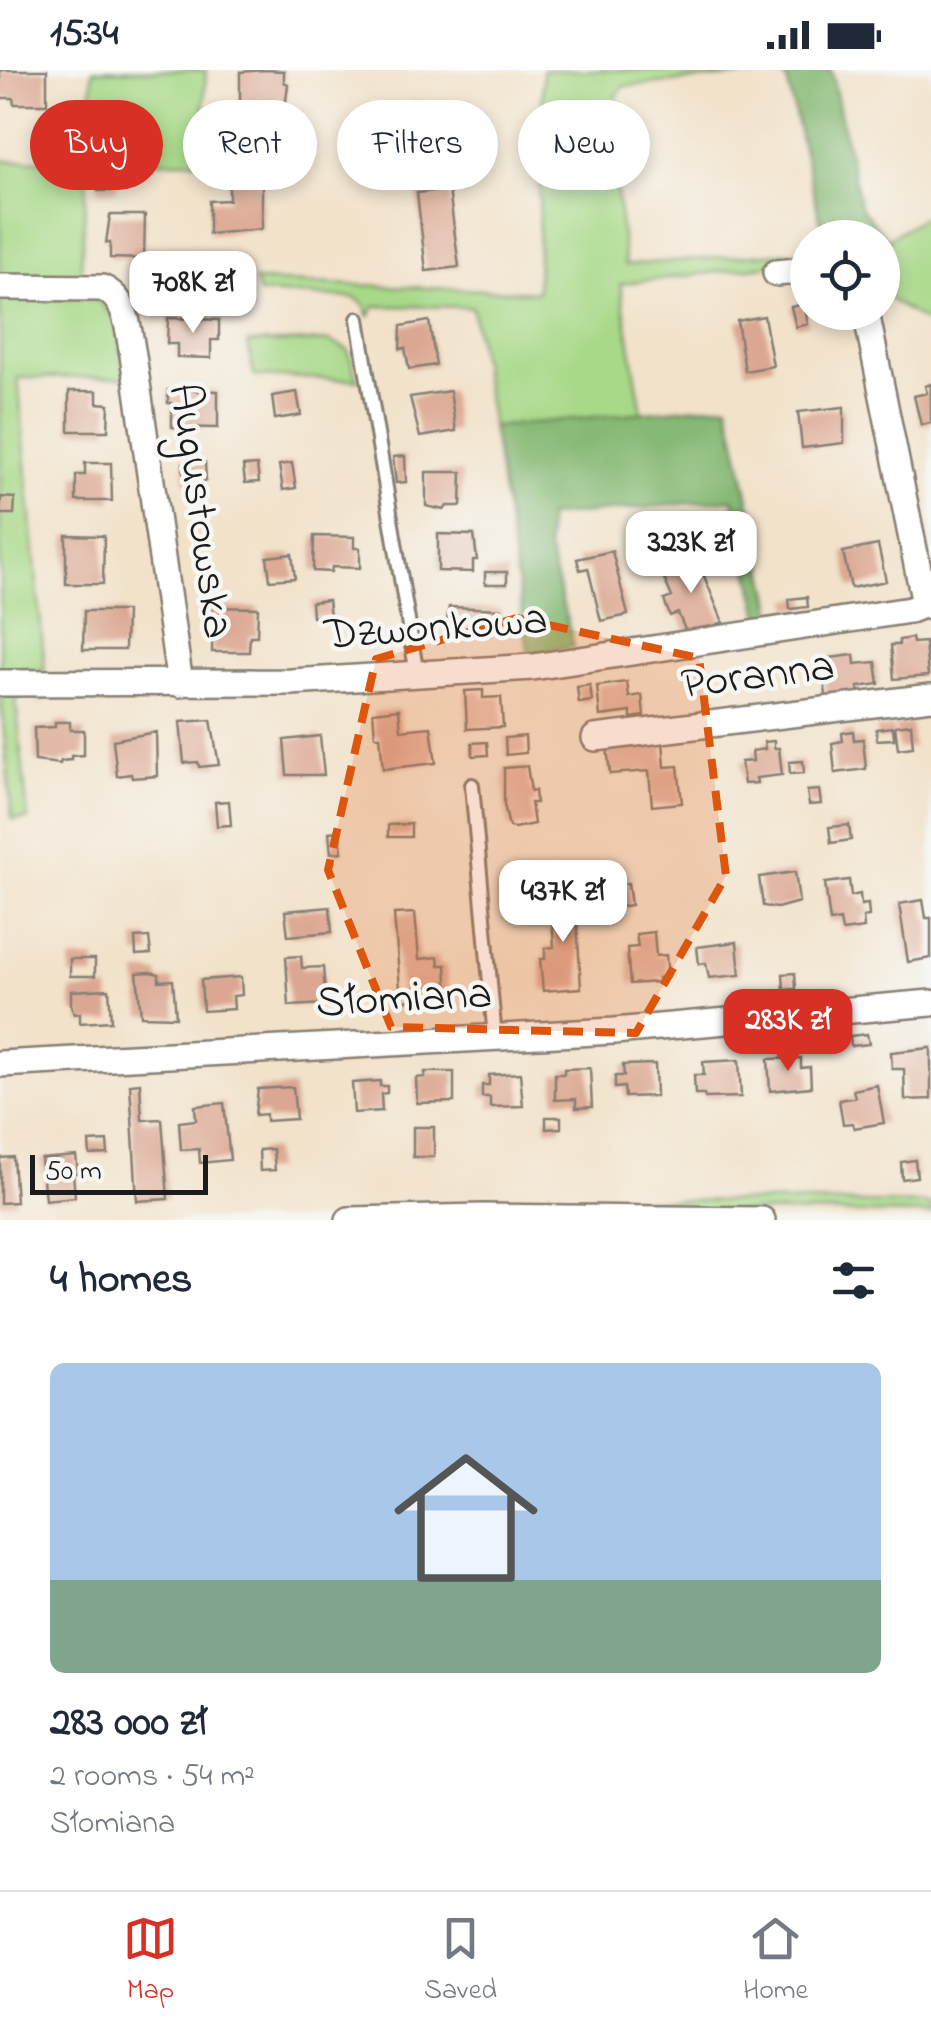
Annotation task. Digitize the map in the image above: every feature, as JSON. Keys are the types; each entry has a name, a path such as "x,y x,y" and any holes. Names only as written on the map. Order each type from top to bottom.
{"street":[{"path":"776,274 790,272"},
{"name":"Augustowska","path":"0,287 102,288 116,294 123,306 180,684"},
{"path":"870,330 928,606"},
{"name":"Dzwonkowa","path":"0,683 180,684 534,667 928,606"},
{"name":"Poranna","path":"595,738 931,697"},
{"name":"Słomiana","path":"0,1064 614,1031 931,1004"},
{"path":"349,1220 762,1220"}],"lane":[{"path":"358,320 416,675"},
{"path":"472,784 495,1038"}],"highlighted area":[{"path":"517,618 699,658 726,876 636,1033 391,1027 328,870 376,659"}],"green space":[{"path":"93,70 206,70 204,100 183,100 183,161 163,161 163,100 91,100"},
{"path":"543,70 777,73 624,86 617,100 542,100"},
{"path":"776,70 831,70 860,207 871,220 820,220 787,80"},
{"path":"0,161 30,161 30,190 86,190 80,280 0,280"},
{"path":"540,190 617,190 625,265 790,252 790,263 620,284 642,413 492,427 472,307 375,306 369,316 365,305 355,298 259,293 255,281 537,292"},
{"path":"931,212 931,326 900,306 900,231"},
{"path":"0,296 96,299 115,318 126,377 18,378 45,670 0,670"},
{"path":"330,341 348,350 358,380 254,376 248,343"},
{"path":"728,404 774,613 760,616 733,499 547,517 548,549 574,647 529,654 492,427"},
{"path":"0,690 40,692 40,699 37,694 22,694 16,700 28,819 12,820"},
{"path":"609,1199 931,1204 931,1214 610,1210"}],"building":[{"path":"0,70 47,70 47,100 14,104 13,98 0,98"},
{"path":"284,71 284,82 288,84 286,100 240,100 240,72"},
{"path":"229,190 262,190 262,229 209,234 209,201 229,200"},
{"path":"449,190 459,267 426,271 417,193"},
{"path":"110,215 145,215 144,259 110,258 110,243 106,243"},
{"path":"764,316 773,366 745,371 737,321"},
{"path":"168,318 219,320 219,340 211,340 211,358 177,357 177,344 167,344"},
{"path":"429,321 436,365 409,369 405,348 400,349 401,326"},
{"path":"931,384 931,423 921,425 914,396 927,393 925,386"},
{"path":"168,390 218,391 218,428 172,427"},
{"path":"69,391 97,391 97,403 109,404 108,431 69,431"},
{"path":"450,391 456,431 420,437 410,397"},
{"path":"297,392 301,415 275,419 272,396"},
{"path":"844,407 844,443 802,448 798,412"},
{"path":"405,456 406,482 396,483 393,457"},
{"path":"205,462 206,481 184,482 183,463"},
{"path":"85,463 111,463 112,501 76,501 76,475 85,475"},
{"path":"292,463 296,488 283,490 279,465"},
{"path":"257,465 259,482 245,483 243,466"},
{"path":"426,472 462,472 461,506 447,506 444,510 426,506"},
{"path":"1,497 15,498 14,514 0,514"},
{"path":"438,534 474,535 477,560 473,560 473,572 438,571"},
{"path":"66,535 104,536 103,584 66,584"},
{"path":"314,536 354,537 354,548 360,548 360,568 313,571"},
{"path":"878,545 886,581 851,588 843,552"},
{"path":"612,551 628,615 601,621 588,568 580,570 577,559"},
{"path":"292,554 295,578 270,580 267,557"},
{"path":"695,554 723,622 688,637 678,613 670,616 664,600 672,597 660,569"},
{"path":"485,572 507,572 507,584 485,584"},
{"path":"807,597 808,607 790,609 789,599"},
{"path":"328,600 330,616 312,617 311,602"},
{"path":"213,607 258,608 257,636 250,636 249,652 212,652"},
{"path":"449,607 501,609 501,631 491,631 491,635 445,635"},
{"path":"84,611 126,611 125,650 83,650"},
{"path":"912,638 913,643 925,642 928,676 894,679 891,645"},
{"path":"854,655 855,664 876,662 879,684 858,687 860,698 827,702 821,659"},
{"path":"627,682 629,697 642,695 644,716 631,718 631,712 600,716 597,686"},
{"path":"590,685 592,701 579,703 577,687"},
{"path":"483,690 483,698 501,697 503,727 467,729 465,691"},
{"path":"399,709 401,730 431,727 436,763 383,769 373,712"},
{"path":"211,720 219,765 199,767 198,762 184,763 180,722"},
{"path":"55,722 70,722 70,730 84,730 84,755 71,756 71,760 60,764 35,761 34,728 55,727"},
{"path":"911,724 913,747 898,749 895,726"},
{"path":"893,727 894,739 877,740 876,729"},
{"path":"853,731 854,740 863,739 866,769 835,773 832,743 843,741 842,733"},
{"path":"156,732 157,776 117,776 113,740"},
{"path":"320,736 324,775 287,775 284,740"},
{"path":"525,736 526,753 506,755 505,738"},
{"path":"663,741 665,767 678,766 682,803 652,806 649,771 610,774 607,747"},
{"path":"774,741 774,748 779,748 782,775 756,778 757,783 744,784 741,762 753,761 752,751 765,749 764,742"},
{"path":"487,742 488,755 473,756 472,743"},
{"path":"803,761 804,773 790,774 789,762"},
{"path":"527,766 531,791 535,790 536,803 531,803 534,824 509,827 504,804 504,768"},
{"path":"819,790 821,804 809,805 807,791"},
{"path":"229,801 231,825 217,826 215,802"},
{"path":"411,824 411,837 388,837 388,825"},
{"path":"849,825 851,840 831,843 829,827"},
{"path":"340,831 342,852 331,853 329,832"},
{"path":"795,872 799,902 777,908 763,906 759,877"},
{"path":"849,880 851,896 860,894 861,905 868,904 869,916 863,917 864,928 842,931 840,920 830,922 825,883"},
{"path":"628,883 631,905 611,908 608,892"},
{"path":"575,890 581,988 543,991 540,959 545,959 545,948 554,947 550,892"},
{"path":"923,900 926,918 931,918 931,958 908,962 899,904"},
{"path":"330,907 332,932 288,936 285,911"},
{"path":"415,913 419,959 438,957 439,965 446,965 448,997 401,1001 394,914"},
{"path":"654,932 656,956 666,955 668,977 658,978 658,982 630,984 627,948 638,947 636,934"},
{"path":"149,937 151,954 136,955 135,938"},
{"path":"737,942 740,975 709,978 706,963 699,964 697,947"},
{"path":"301,956 302,968 323,967 326,1004 289,1006 286,957"},
{"path":"70,959 95,959 95,976 70,976"},
{"path":"137,973 159,974 159,981 173,980 176,1017 141,1016"},
{"path":"795,973 796,989 784,990 783,974"},
{"path":"241,977 242,995 233,996 234,1009 203,1011 201,980"},
{"path":"109,989 111,1021 80,1023 80,1013 74,1014 71,1004 71,991"},
{"path":"867,1034 869,1044 851,1046 850,1036"},
{"path":"931,1048 931,1099 905,1100 904,1069 892,1069 891,1052"},
{"path":"801,1058 801,1068 810,1067 811,1087 770,1091 768,1059"},
{"path":"739,1060 741,1097 705,1098 704,1094 695,1094 694,1075 704,1075 703,1062"},
{"path":"655,1064 656,1096 625,1097 624,1087 615,1088 615,1076 624,1076 623,1065"},
{"path":"590,1068 592,1107 576,1108 576,1099 555,1100 555,1074 564,1074 564,1069"},
{"path":"425,1072 454,1072 454,1102 417,1103 416,1078 425,1077"},
{"path":"520,1073 523,1106 490,1107 490,1097 482,1097 482,1085 489,1085 489,1075"},
{"path":"380,1081 380,1086 387,1086 387,1093 381,1094 382,1111 354,1113 352,1083"},
{"path":"140,1083 142,1120 162,1119 168,1199 137,1201 130,1084"},
{"path":"877,1085 884,1123 854,1128 853,1123 843,1124 839,1100 855,1097 853,1090"},
{"path":"293,1087 296,1119 266,1121 266,1114 255,1115 258,1089"},
{"path":"224,1103 230,1160 200,1163 199,1149 181,1150 179,1122 196,1120 195,1106"},
{"path":"546,1117 561,1117 561,1128 546,1129"},
{"path":"413,1127 434,1127 434,1157 413,1157"},
{"path":"107,1141 108,1154 90,1155 89,1142"},
{"path":"273,1149 275,1170 260,1171 259,1150"},
{"path":"76,1156 75,1197 45,1200 41,1159"},
{"path":"13,1157 16,1202 0,1203 0,1158"},
{"path":"915,1160 917,1177 902,1179 901,1162"}]}
